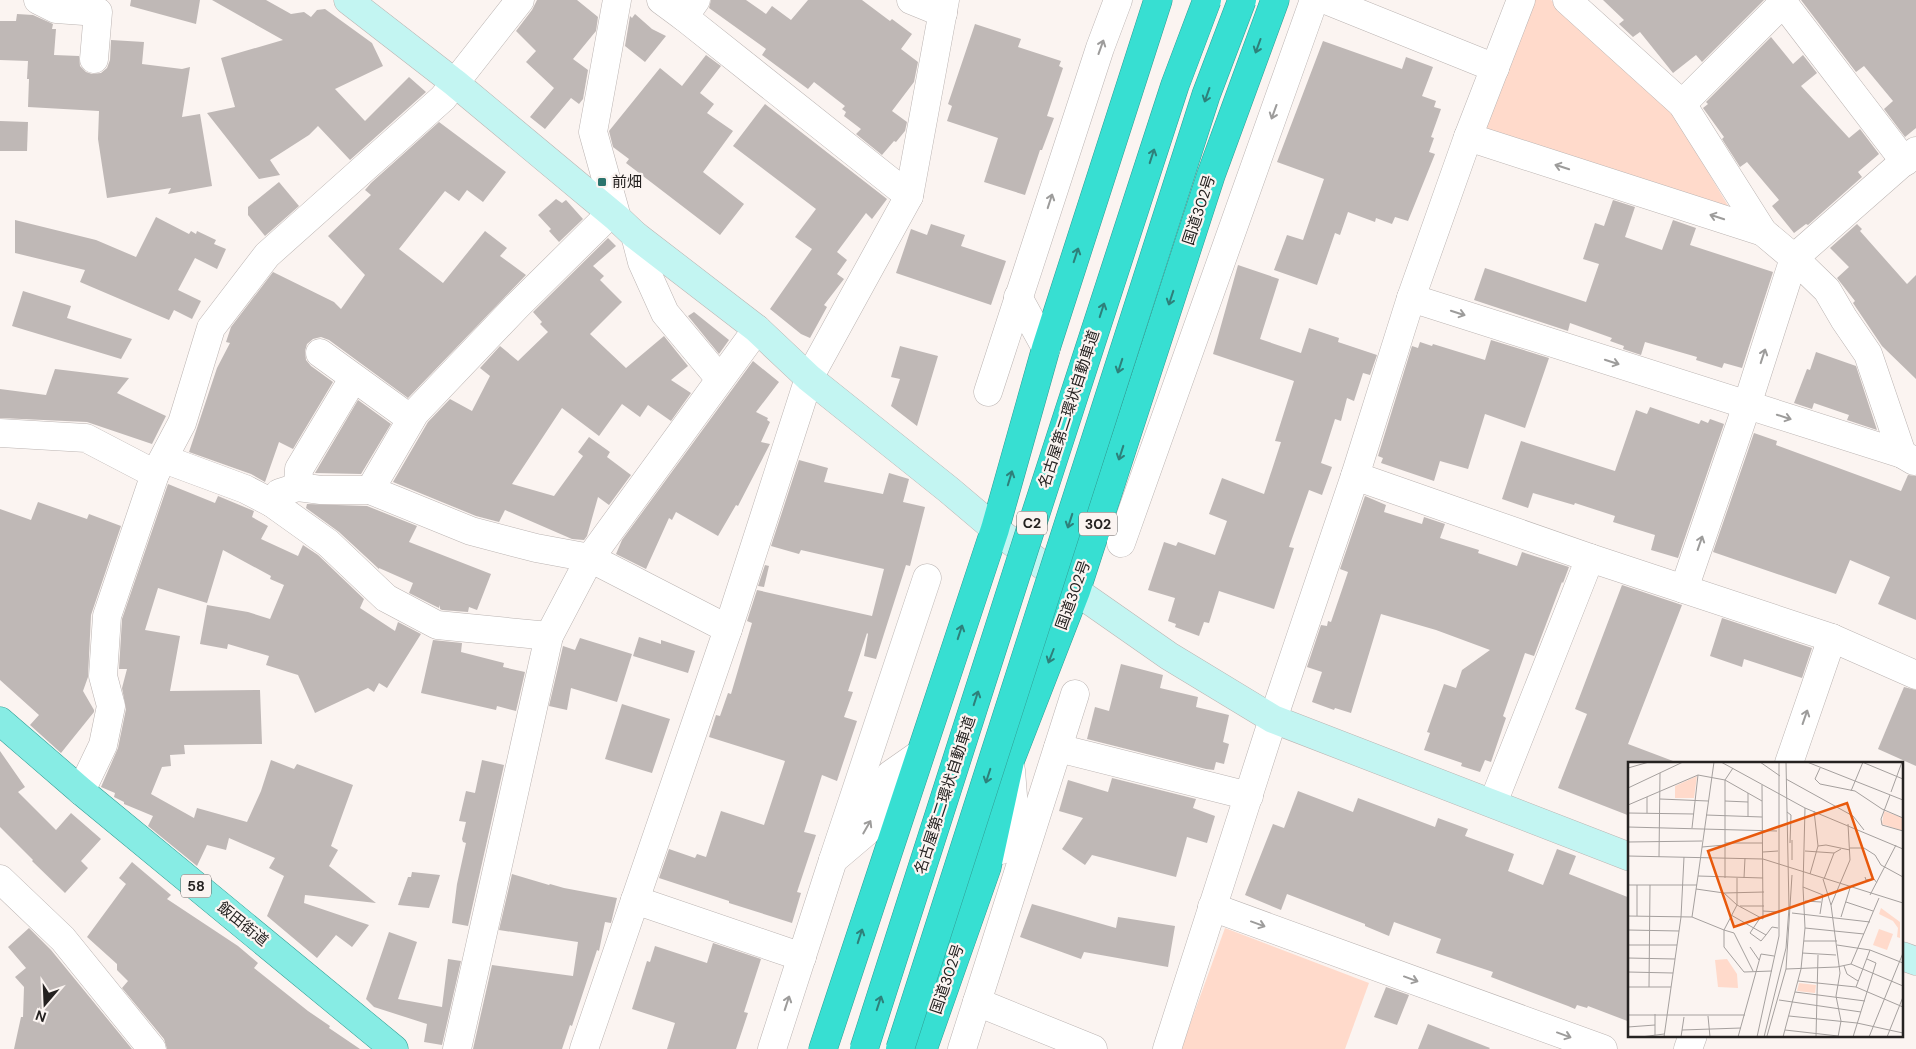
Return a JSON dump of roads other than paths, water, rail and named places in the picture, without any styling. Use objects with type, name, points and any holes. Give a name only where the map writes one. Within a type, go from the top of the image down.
[{"type":"highway","points":[[823,1049],[994,529],[1046,348],[1158,0]]},
{"type":"highway","name":"名古屋第二環状自動車道","points":[[864,1049],[1160,131],[1207,0]]},
{"type":"highway","name":"C2","points":[[900,1049],[1206,95],[1242,0]]},
{"type":"highway","name":"国道302号","points":[[923,1049],[987,867],[1010,761],[1076,591],[1211,175],[1275,0]]},
{"type":"main road","name":"飯田街道","points":[[0,721],[81,791],[394,1049]]},
{"type":"street","points":[[38,0],[56,9],[98,12],[94,59]]},
{"type":"street","points":[[348,0],[455,83],[621,222],[757,329],[809,378],[949,490],[994,529],[1076,591],[1169,656],[1273,719],[1628,856]]},
{"type":"street","points":[[81,791],[103,745],[111,706],[103,676],[107,616],[159,467],[182,422],[211,328],[267,255],[443,98],[520,0]]},
{"type":"street","points":[[618,0],[592,132],[621,222],[665,313],[720,379]]},
{"type":"street","points":[[661,0],[690,9],[909,196]]},
{"type":"street","points":[[584,1049],[728,629],[809,378],[909,196],[944,7],[911,0]]},
{"type":"street","points":[[988,392],[1100,48],[1118,0]]},
{"type":"street","points":[[1121,543],[1314,0]]},
{"type":"street","points":[[1326,0],[1494,68]]},
{"type":"street","points":[[1167,1049],[1273,719],[1355,476],[1411,298],[1468,137],[1521,0]]},
{"type":"street","points":[[1567,0],[1682,104],[1764,232],[1827,290],[1868,354],[1909,458]]},
{"type":"street","points":[[1682,104],[1782,2],[1911,156],[1794,258],[1747,405],[1684,589]]},
{"type":"street","points":[[1468,137],[1764,232]]},
{"type":"street","points":[[370,490],[415,413],[516,307],[621,222]]},
{"type":"street","points":[[1183,260],[1216,274]]},
{"type":"street","points":[[1018,297],[1046,348]]},
{"type":"street","points":[[1411,298],[1909,458]]},
{"type":"street","points":[[457,1049],[549,636],[590,558],[757,329]]},
{"type":"street","points":[[320,353],[353,379],[411,419]]},
{"type":"street","points":[[298,487],[299,469],[353,379]]},
{"type":"street","points":[[0,433],[86,438],[159,467],[244,489],[272,503],[328,543],[386,598],[437,625],[549,636]]},
{"type":"street","points":[[1355,476],[1590,558],[1832,638],[1916,674]]},
{"type":"street","points":[[272,503],[279,493],[298,487],[321,490],[370,490],[471,532],[536,548],[590,558],[728,629]]},
{"type":"street","points":[[1493,804],[1590,558]]},
{"type":"street","points":[[772,1049],[927,578]]},
{"type":"street","points":[[1789,762],[1832,638]]},
{"type":"street","points":[[962,1049],[1075,694]]},
{"type":"street","points":[[1058,748],[1248,796]]},
{"type":"street","points":[[833,860],[866,832],[890,775],[920,754]]},
{"type":"street","points":[[1005,915],[992,877],[1014,809],[1010,761]]},
{"type":"street","points":[[0,879],[63,939],[152,1049]]},
{"type":"street","points":[[635,900],[802,957]]},
{"type":"street","points":[[1212,907],[1602,1049]]},
{"type":"street","points":[[1904,957],[1916,961]]},
{"type":"street","points":[[977,1002],[1093,1049]]},
{"type":"street","points":[[1688,1049],[1693,1036]]},
{"type":"place","name":"前畑","points":[[602,182]]}]
